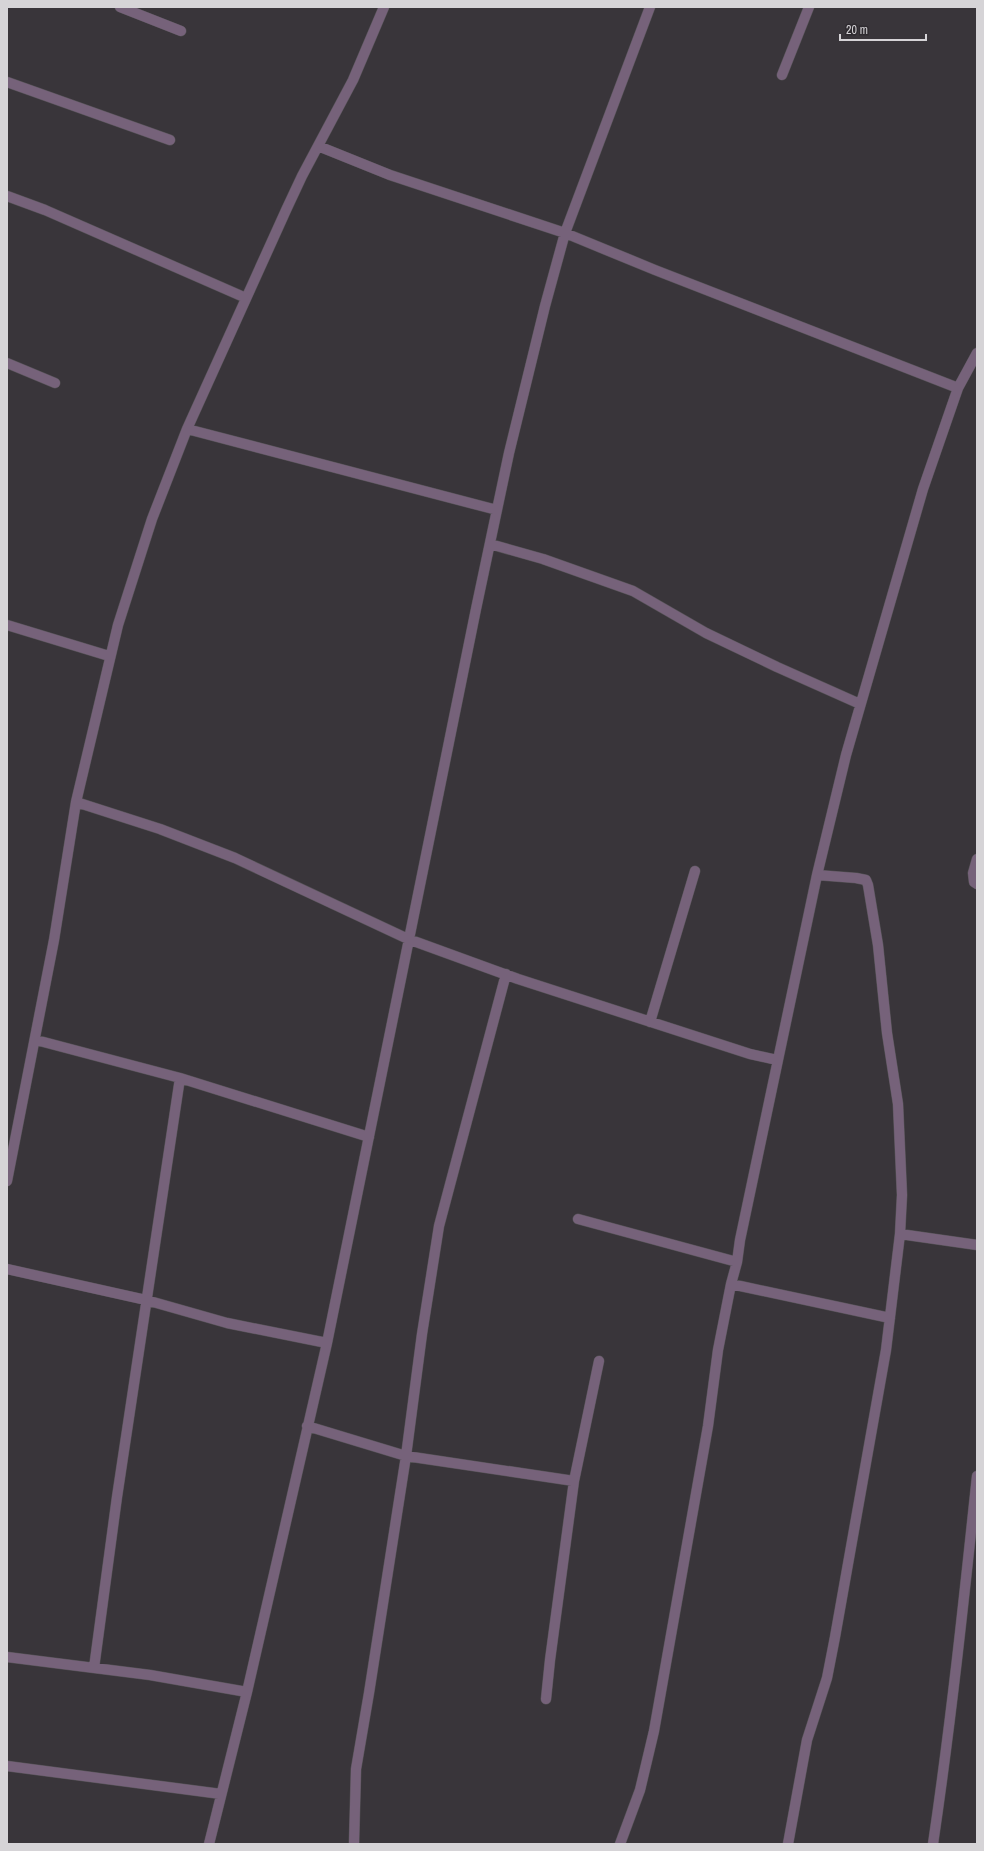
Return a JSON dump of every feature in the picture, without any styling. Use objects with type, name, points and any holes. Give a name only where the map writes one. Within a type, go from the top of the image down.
[{"type":"street","points":[[120,7],[181,31]]},
{"type":"street","points":[[7,1181],[36,1040],[76,802],[109,656],[118,624],[152,519],[186,429],[299,182],[353,80],[384,7]]},
{"type":"street","points":[[209,1844],[247,1692],[327,1343],[408,939],[497,510],[543,314],[565,233],[650,7]]},
{"type":"street","points":[[782,76],[809,7]]},
{"type":"street","points":[[7,82],[170,140]]},
{"type":"street","points":[[318,146],[390,175],[565,233],[655,270],[958,388]]},
{"type":"street","points":[[7,196],[45,210],[246,298]]},
{"type":"street","points":[[620,1844],[640,1790],[654,1731],[708,1426],[718,1350],[777,1060],[817,876],[860,704],[906,542],[958,388],[977,353]]},
{"type":"street","points":[[7,363],[55,383]]},
{"type":"street","points":[[186,429],[497,510]]},
{"type":"street","points":[[490,544],[542,559],[633,591],[706,633],[860,704]]},
{"type":"street","points":[[7,625],[109,656]]},
{"type":"street","points":[[76,802],[160,829],[235,858],[408,939],[506,974],[650,1022],[750,1054],[777,1060]]},
{"type":"street","points":[[977,860],[973,873],[974,882],[977,884]]},
{"type":"street","points":[[650,1022],[695,871]]},
{"type":"street","points":[[788,1844],[807,1740],[827,1678],[834,1644],[886,1350],[900,1234],[902,1195],[898,1104],[887,1033],[878,945],[868,885],[866,880],[856,878],[817,876]]},
{"type":"street","points":[[354,1844],[356,1769],[406,1456],[422,1334],[439,1226],[506,974]]},
{"type":"street","points":[[36,1040],[180,1078],[369,1137]]},
{"type":"street","points":[[94,1668],[146,1300],[180,1078]]},
{"type":"street","points":[[578,1219],[737,1262]]},
{"type":"street","points":[[900,1234],[977,1245]]},
{"type":"street","points":[[7,1269],[146,1300],[227,1323],[327,1343]]},
{"type":"street","points":[[731,1284],[890,1318]]},
{"type":"street","points":[[546,1699],[574,1481],[599,1361]]},
{"type":"street","points":[[307,1426],[406,1456],[574,1481]]},
{"type":"street","points":[[933,1844],[960,1646],[977,1476]]},
{"type":"street","points":[[7,1657],[150,1674],[247,1692]]},
{"type":"street","points":[[7,1766],[221,1794]]}]
